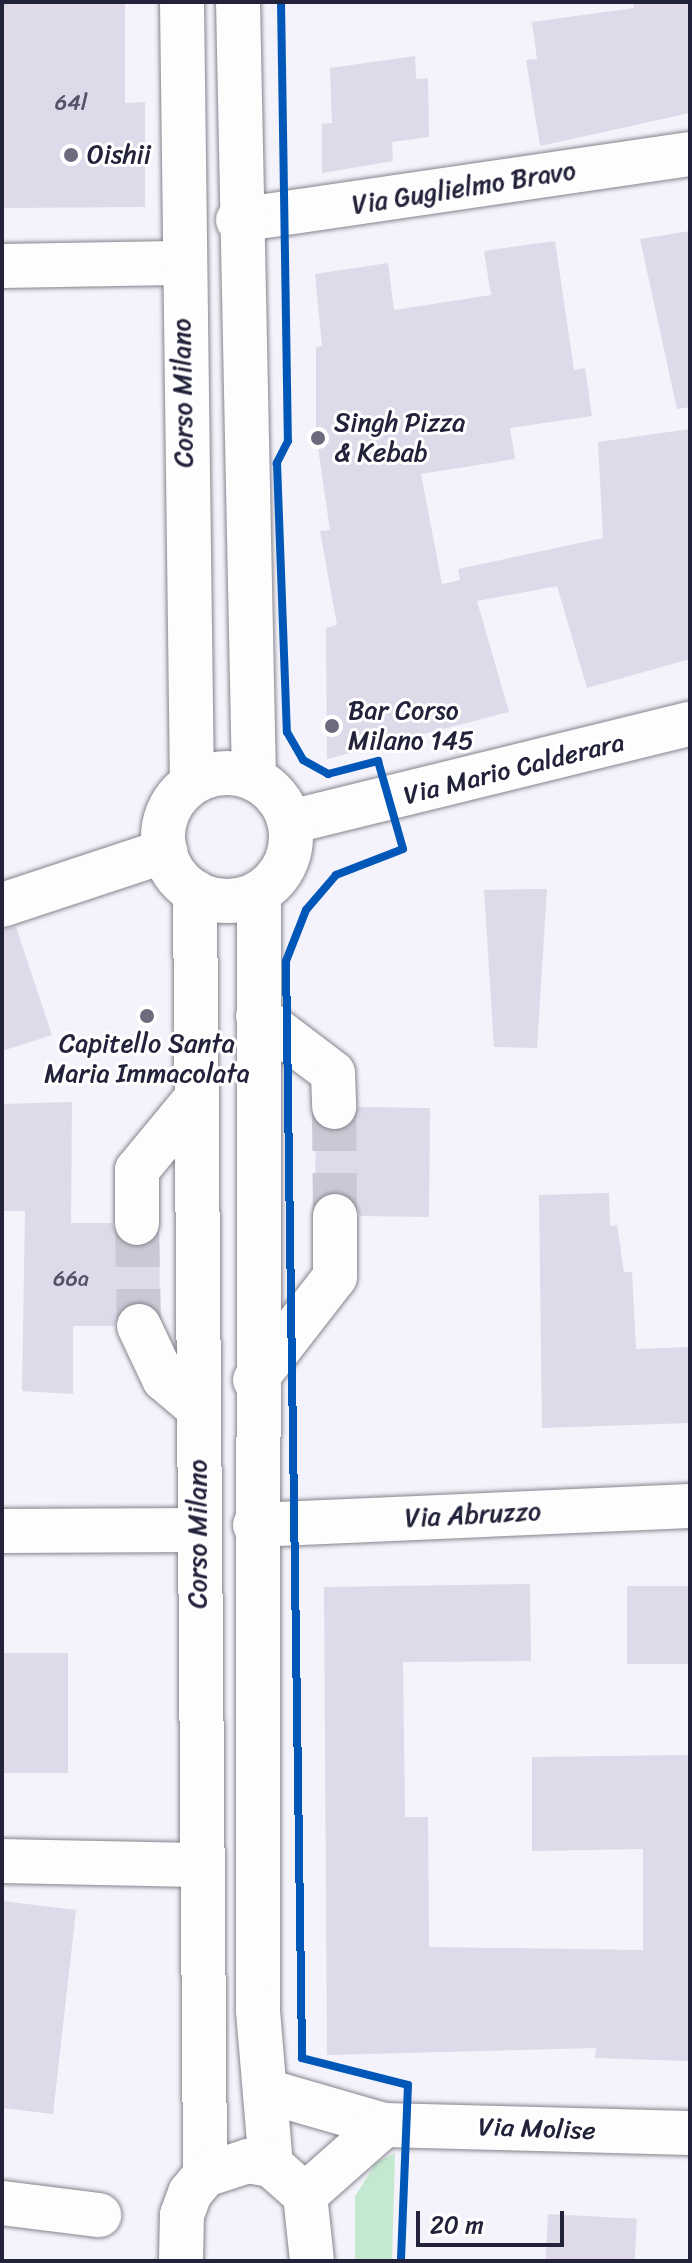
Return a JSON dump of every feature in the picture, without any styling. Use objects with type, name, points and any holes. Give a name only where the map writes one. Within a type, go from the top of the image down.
[{"type":"main road","name":"Corso Milano","points":[[182,2],[182,263],[192,783]]},
{"type":"main road","points":[[238,2],[238,220],[254,779]]},
{"type":"main road","name":"Via Guglielmo Bravo","points":[[238,220],[690,154]]},
{"type":"main road","points":[[2,266],[182,263]]},
{"type":"main road","name":"Via Mario Calderara","points":[[290,822],[690,724]]},
{"type":"main road","points":[[223,774],[254,779],[276,797],[290,822],[286,863],[259,893],[226,901],[195,892],[165,851],[171,806],[192,783],[223,774]]},
{"type":"main road","points":[[2,905],[165,851]]},
{"type":"main road","name":"Corso Milano","points":[[195,892],[197,1530],[205,2175]]},
{"type":"main road","points":[[259,893],[255,1380],[258,2011],[271,2165]]},
{"type":"main road","points":[[258,1016],[333,1073],[334,1107]]},
{"type":"main road","points":[[137,1223],[137,1170],[195,1100]]},
{"type":"main road","points":[[255,1380],[335,1277],[335,1216]]},
{"type":"main road","points":[[139,1326],[164,1379],[197,1407]]},
{"type":"main road","name":"Via Abruzzo","points":[[255,1525],[690,1506]]},
{"type":"main road","points":[[2,1531],[197,1530]]},
{"type":"main road","points":[[2,1861],[200,1865]]},
{"type":"main road","name":"Via Molise","points":[[266,2091],[384,2125],[690,2133]]},
{"type":"main road","points":[[305,2195],[384,2125]]},
{"type":"main road","points":[[181,2261],[182,2215],[205,2175],[226,2164],[271,2165],[305,2195],[313,2217],[312,2261]]},
{"type":"main road","points":[[2,2203],[99,2215]]},
{"type":"green space","points":[[395,2153],[392,2261],[355,2261],[355,2196],[376,2163]]},
{"type":"building","points":[[2,2],[125,2],[125,103],[145,102],[145,207],[2,208]]},
{"type":"building","points":[[633,2],[690,2],[690,113],[540,146],[526,60],[537,59],[532,22],[634,8]]},
{"type":"building","points":[[415,56],[416,79],[428,78],[429,137],[392,142],[393,161],[322,173],[322,124],[332,123],[330,68]]},
{"type":"building","points":[[690,231],[690,407],[677,409],[640,239]]},
{"type":"building","points":[[555,241],[574,370],[585,368],[592,416],[510,428],[515,459],[421,474],[442,584],[460,580],[458,569],[603,538],[598,442],[690,429],[690,659],[587,688],[557,586],[477,601],[509,712],[327,759],[326,628],[337,625],[320,531],[330,530],[316,434],[316,347],[322,346],[315,274],[388,263],[394,310],[491,295],[484,251]]},
{"type":"building","points":[[547,889],[537,1048],[494,1047],[484,890]]},
{"type":"building","points":[[16,927],[52,1035],[2,1051],[2,929]]},
{"type":"building","points":[[72,1102],[71,1223],[112,1223],[116,1236],[136,1248],[159,1234],[160,1313],[140,1301],[119,1311],[114,1326],[73,1326],[73,1394],[22,1391],[25,1211],[2,1211],[2,1104]]},
{"type":"building","points":[[359,1107],[430,1108],[429,1217],[360,1216],[356,1203],[336,1191],[315,1202],[316,1123],[346,1129]]},
{"type":"building","points":[[609,1193],[610,1226],[617,1225],[624,1272],[632,1272],[636,1349],[690,1347],[690,1423],[542,1428],[539,1195]]},
{"type":"building","points":[[530,1584],[531,1661],[403,1662],[405,1817],[428,1817],[429,1947],[643,1950],[643,1849],[532,1851],[532,1757],[690,1755],[690,2061],[595,2058],[596,2048],[327,2055],[324,1587]]},
{"type":"building","points":[[627,1586],[690,1586],[690,1664],[627,1664]]},
{"type":"building","points":[[2,1653],[68,1653],[68,1773],[2,1773]]},
{"type":"building","points":[[2,1901],[76,1910],[53,2114],[2,2108]]},
{"type":"building","points":[[548,2214],[637,2219],[635,2261],[546,2261]]},
{"type":"tunnel","points":[[334,1107],[335,1216]]},
{"type":"tunnel","points":[[137,1223],[139,1326]]},
{"type":"cycle path","points":[[281,2],[288,441],[277,463],[287,732],[303,760],[328,774],[378,761],[403,849],[336,875],[306,910],[286,961],[302,2058],[408,2085],[401,2261]]},
{"type":"place","name":"Oishii","points":[[71,155]]},
{"type":"place","name":"Singh Pizza & Kebab","points":[[318,438]]},
{"type":"place","name":"Bar Corso Milano 145","points":[[332,726]]},
{"type":"place","name":"Capitello Santa Maria Immacolata","points":[[147,1016]]}]
